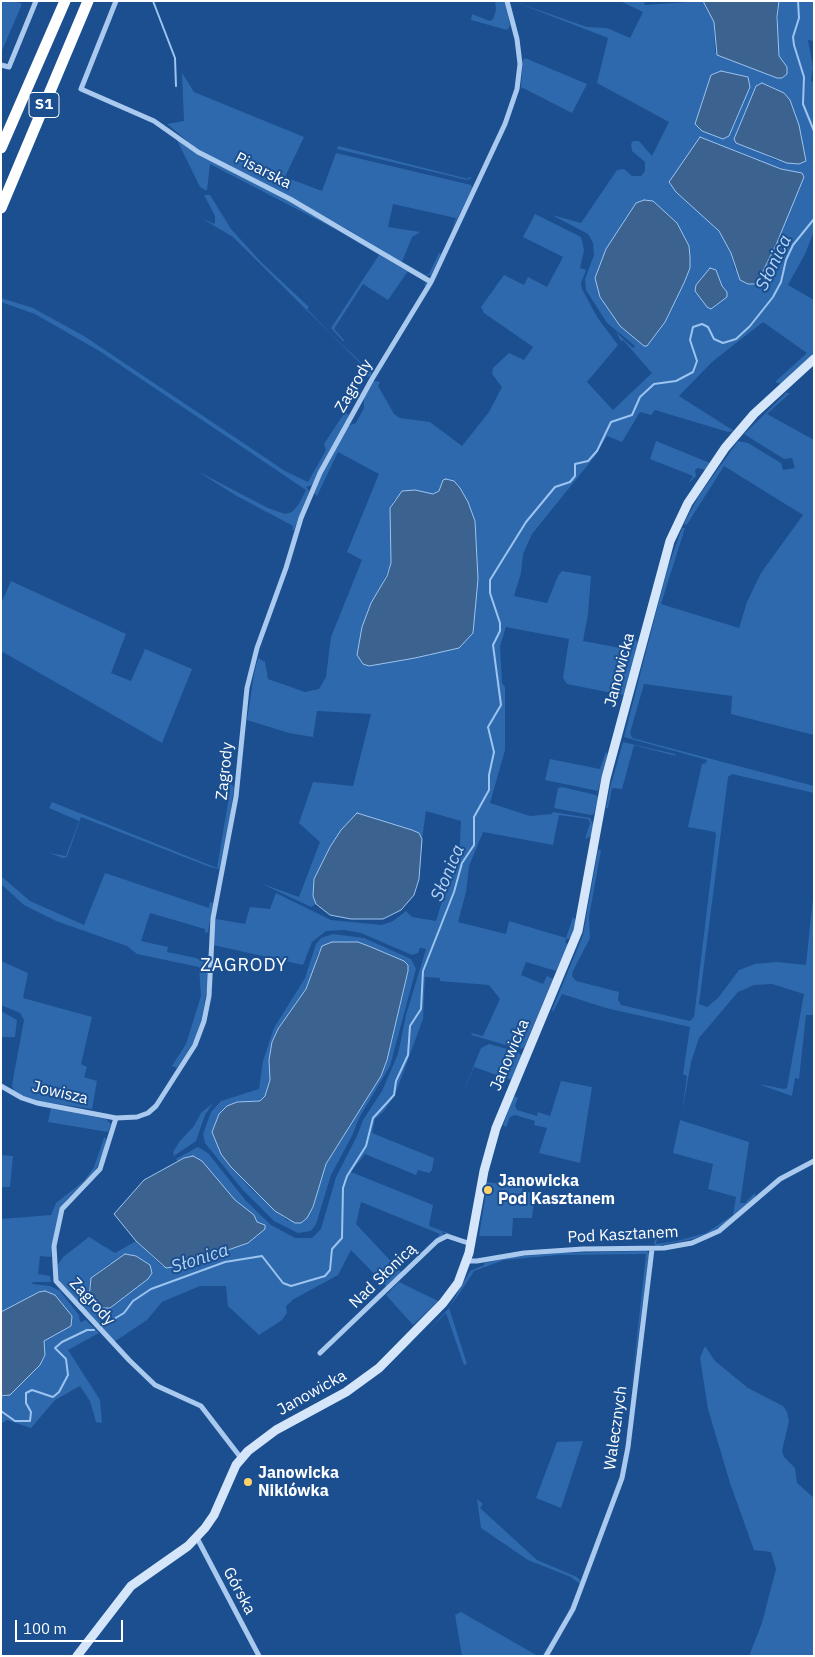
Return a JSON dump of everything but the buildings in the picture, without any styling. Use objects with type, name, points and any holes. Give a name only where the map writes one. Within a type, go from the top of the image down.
[{"type":"highway","name":"S1","points":[[1,148],[66,1]]},
{"type":"highway","name":"S1","points":[[1,208],[88,1]]},
{"type":"street","points":[[1,65],[9,67],[36,1]]},
{"type":"street","name":"Pisarska","points":[[116,1],[81,89],[154,120],[198,152],[306,208],[431,282]]},
{"type":"street","name":"Zagrody","points":[[241,1458],[201,1406],[155,1385],[129,1360],[56,1281],[54,1246],[62,1209],[100,1169],[116,1118],[143,1115],[156,1106],[192,1050],[200,1032],[209,996],[213,918],[236,796],[247,688],[257,648],[286,568],[301,518],[320,473],[372,379],[431,282],[505,124],[515,96],[519,73],[519,54],[507,1]]},
{"type":"street","name":"Janowicka","points":[[77,1656],[131,1586],[197,1538],[214,1515],[241,1458],[276,1430],[352,1388],[379,1368],[450,1296],[467,1261],[484,1171],[496,1128],[578,931],[605,786],[670,541],[688,503],[725,448],[754,414],[814,359]]},
{"type":"street","name":"Jowisza","points":[[1,1086],[32,1102],[116,1118]]},
{"type":"street","name":"Pod Kasztanem","points":[[467,1261],[507,1255],[582,1249],[652,1249],[681,1246],[711,1236],[787,1174],[814,1161]]},
{"type":"street","name":"Nad Słonicą","points":[[320,1353],[437,1241],[447,1236],[471,1244]]},
{"type":"street","name":"Walecznych","points":[[546,1656],[573,1609],[622,1478],[628,1447],[652,1249]]},
{"type":"street","name":"Górska","points":[[197,1538],[259,1656]]},
{"type":"shaded area","points":[[1,1],[15,1],[22,4],[1,53]]},
{"type":"shaded area","points":[[495,1],[505,1],[510,26],[507,30],[471,20],[472,14],[490,21],[493,19],[496,10]]},
{"type":"shaded area","points":[[620,1],[644,1],[645,5],[703,1],[714,22],[715,52],[782,78],[784,63],[779,56],[777,34],[779,1],[814,1],[814,41],[808,40],[813,67],[811,81],[814,82],[814,231],[805,254],[788,285],[814,300],[814,355],[781,384],[775,382],[807,353],[763,322],[712,362],[679,396],[734,431],[728,432],[655,410],[651,415],[640,412],[622,442],[607,436],[595,456],[532,534],[523,554],[521,573],[514,596],[547,603],[562,571],[591,576],[588,614],[583,641],[632,650],[635,639],[638,643],[626,694],[622,695],[567,684],[563,678],[569,639],[506,627],[500,646],[502,683],[505,687],[505,750],[490,803],[530,816],[552,814],[553,812],[590,818],[593,824],[591,836],[585,839],[590,823],[588,819],[559,815],[553,845],[483,832],[469,866],[466,892],[458,922],[506,934],[509,921],[566,938],[573,917],[577,921],[571,938],[566,939],[565,942],[569,945],[556,971],[526,962],[521,975],[543,984],[547,976],[553,979],[524,1048],[519,1049],[472,1035],[471,1033],[483,1036],[500,999],[489,985],[440,981],[440,978],[425,977],[423,1019],[395,1095],[384,1111],[375,1119],[372,1133],[434,1158],[432,1170],[429,1173],[418,1170],[416,1175],[365,1154],[351,1172],[433,1205],[429,1226],[464,1239],[442,1232],[445,1236],[431,1245],[440,1234],[361,1202],[356,1224],[402,1273],[339,1333],[386,1286],[351,1250],[338,1275],[294,1299],[286,1306],[287,1313],[282,1320],[259,1335],[228,1306],[226,1286],[200,1286],[162,1302],[147,1320],[114,1342],[58,1280],[57,1266],[63,1257],[89,1237],[115,1253],[136,1241],[162,1266],[257,1222],[254,1215],[235,1200],[202,1161],[184,1158],[178,1162],[176,1159],[198,1147],[208,1153],[246,1201],[271,1225],[295,1238],[312,1238],[321,1229],[336,1177],[363,1120],[382,1091],[398,1054],[406,1015],[426,949],[420,948],[418,953],[412,955],[361,933],[344,930],[326,931],[312,942],[303,965],[213,945],[216,919],[245,924],[250,907],[270,909],[276,893],[331,920],[382,925],[393,921],[406,911],[412,917],[436,921],[460,843],[461,821],[426,811],[422,839],[419,833],[412,830],[357,813],[341,830],[317,873],[313,886],[316,904],[311,907],[260,883],[299,897],[320,842],[299,823],[313,782],[353,786],[371,714],[317,711],[313,737],[289,733],[247,720],[254,674],[258,658],[265,662],[268,679],[305,692],[319,689],[326,677],[331,637],[362,560],[347,552],[379,474],[338,452],[317,496],[314,493],[326,465],[348,426],[356,423],[364,408],[364,398],[374,381],[380,382],[378,386],[394,414],[400,418],[430,422],[462,446],[489,412],[502,387],[492,374],[493,368],[509,353],[524,360],[533,347],[484,313],[481,307],[504,275],[524,285],[528,277],[547,287],[563,257],[523,237],[535,214],[581,237],[584,250],[580,268],[586,270],[581,283],[582,289],[597,317],[618,345],[587,382],[613,410],[652,373],[623,340],[621,341],[616,332],[633,348],[635,346],[607,323],[586,290],[585,279],[594,255],[593,243],[588,234],[552,215],[581,223],[617,170],[624,169],[632,176],[641,176],[645,171],[645,162],[632,151],[631,144],[633,141],[639,141],[652,156],[669,122],[597,83],[608,38],[515,2],[587,27],[607,28],[630,38],[643,12]],"holes":[[[721,71],[748,77],[750,87],[734,126],[723,139],[702,131],[695,124],[711,75]],[[762,83],[784,93],[799,164],[775,160],[734,139],[756,86]],[[698,139],[739,152],[781,169],[802,173],[735,270],[731,253],[719,231],[696,210],[690,154]],[[636,203],[677,223],[689,246],[690,268],[665,322],[623,224]],[[710,268],[716,270],[722,287],[695,291],[696,285]],[[442,486],[460,488],[468,502],[475,521],[478,579],[371,603],[380,589],[391,563],[390,508],[394,500],[426,493],[433,494],[439,491]],[[110,1263],[148,1279],[110,1308],[88,1294],[91,1278]]]},
{"type":"shaded area","points":[[525,58],[587,84],[572,113],[521,87],[523,60]]},
{"type":"shaded area","points":[[182,73],[194,92],[304,137],[285,177],[322,191],[336,153],[471,185],[472,188],[451,232],[456,218],[393,204],[388,227],[420,232],[412,237],[402,262],[426,275],[429,274],[439,253],[441,254],[431,275],[425,276],[347,229],[197,149],[167,124],[184,121]]},
{"type":"shaded area","points":[[175,136],[282,197],[408,272],[388,300],[363,284],[334,329],[345,341],[343,341],[331,328],[379,255],[337,230],[210,164],[207,190],[205,190],[200,187]]},
{"type":"shaded area","points":[[338,146],[468,179],[469,177],[472,178],[467,180],[337,149]]},
{"type":"shaded area","points":[[204,195],[210,195],[231,229],[261,262],[309,307],[307,309],[332,335],[371,372],[371,376],[367,377],[369,372],[233,237],[201,218],[214,224],[215,222],[215,216]]},
{"type":"shaded area","points":[[1,298],[33,308],[84,336],[285,471],[308,482],[326,450],[324,444],[345,412],[349,415],[312,485],[306,487],[309,491],[294,530],[292,530],[293,526],[235,495],[197,471],[268,508],[285,514],[292,512],[299,504],[306,490],[101,352],[35,314],[1,302]]},
{"type":"shaded area","points":[[786,393],[790,393],[767,414],[814,440],[814,735],[731,714],[732,696],[644,684],[630,733],[632,738],[814,786],[814,793],[732,774],[728,777],[699,1004],[707,1007],[718,998],[739,970],[755,964],[777,962],[806,965],[814,888],[814,1015],[806,1015],[799,1079],[795,1078],[792,1096],[758,1084],[787,1088],[804,994],[772,984],[754,985],[738,992],[699,1038],[691,1062],[682,1112],[687,1076],[683,1074],[690,1027],[606,1008],[562,994],[553,1012],[552,1010],[583,935],[598,850],[601,850],[589,917],[590,938],[572,976],[576,981],[619,992],[618,1000],[621,1005],[690,1021],[694,1017],[716,835],[715,832],[688,827],[702,764],[706,763],[707,760],[624,737],[667,570],[682,528],[685,528],[661,604],[739,628],[747,602],[761,573],[803,515],[724,466],[686,526],[684,523],[700,494],[738,441],[748,443],[781,463],[783,470],[795,468],[792,458],[784,459],[744,434]]},
{"type":"shaded area","points":[[656,441],[710,463],[705,470],[698,468],[695,470],[696,476],[689,483],[693,476],[650,459]]},
{"type":"shaded area","points":[[11,581],[126,634],[111,673],[131,681],[145,649],[192,669],[162,743],[1,651],[1,604]]},
{"type":"shaded area","points":[[623,742],[675,754],[676,756],[634,745],[622,789],[612,788],[608,808],[606,808],[610,788]]},
{"type":"shaded area","points":[[606,751],[608,756],[598,791],[545,780],[550,759],[600,769]]},
{"type":"shaded area","points":[[227,781],[234,787],[229,825],[219,869],[81,817],[67,857],[63,858],[50,853],[66,856],[79,821],[49,808],[52,802],[217,868],[230,791]]},
{"type":"shaded area","points":[[562,787],[596,795],[598,798],[594,814],[554,808],[558,788]]},
{"type":"shaded area","points":[[105,873],[209,908],[210,902],[213,903],[208,932],[205,933],[205,929],[150,913],[141,941],[168,947],[167,952],[196,958],[207,963],[208,982],[202,1018],[194,1041],[177,1068],[172,1066],[186,1044],[201,996],[199,967],[137,954],[127,946],[56,921],[24,905],[1,884],[2,877],[30,901],[84,925]]},
{"type":"shaded area","points":[[333,934],[364,938],[411,959],[416,969],[390,1066],[359,1118],[352,1136],[331,1175],[316,1224],[311,1231],[298,1233],[274,1221],[242,1189],[205,1143],[203,1134],[211,1112],[221,1101],[259,1089],[263,1061],[274,1028],[305,978],[316,944],[321,938]],"holes":[[[332,942],[358,942],[404,961],[408,971],[387,1060],[381,1076],[326,1164],[313,1207],[288,1221],[252,1190],[231,1167],[237,1102],[260,1101],[265,1096],[270,1080],[269,1060],[272,1042],[278,1029],[306,989],[312,977],[318,953]]]},
{"type":"shaded area","points":[[1,961],[28,973],[23,998],[92,1017],[81,1064],[87,1067],[84,1077],[97,1081],[92,1109],[31,1100],[14,1092],[12,1085],[24,1020],[20,1013],[1,1005]]},
{"type":"shaded area","points":[[1,1011],[17,1020],[15,1037],[1,1037]]},
{"type":"shaded area","points":[[489,1044],[518,1052],[522,1056],[511,1080],[474,1067],[460,1100],[481,1048]]},
{"type":"shaded area","points":[[561,1081],[592,1087],[580,1163],[539,1153],[547,1128],[534,1125],[535,1121],[515,1115],[510,1117],[506,1127],[503,1125],[514,1096],[518,1098],[515,1106],[517,1110],[537,1116],[538,1112],[550,1116]]},
{"type":"shaded area","points":[[213,1103],[205,1115],[196,1141],[174,1156],[173,1152],[180,1141],[194,1126],[201,1113]]},
{"type":"shaded area","points":[[51,1108],[106,1119],[111,1124],[108,1132],[48,1122]]},
{"type":"shaded area","points":[[680,1120],[749,1142],[740,1203],[745,1203],[755,1193],[755,1197],[728,1221],[711,1232],[693,1239],[656,1246],[654,1243],[658,1233],[656,1244],[677,1241],[706,1233],[733,1215],[736,1197],[708,1189],[713,1164],[673,1153]]},
{"type":"shaded area","points":[[104,1138],[106,1138],[105,1150],[95,1171],[67,1199],[59,1212],[51,1257],[40,1256],[38,1274],[50,1276],[51,1282],[33,1282],[32,1284],[50,1286],[60,1291],[79,1315],[80,1322],[86,1320],[99,1333],[68,1350],[100,1400],[102,1423],[96,1422],[90,1401],[80,1386],[55,1400],[31,1428],[7,1420],[1,1424],[1,1396],[6,1397],[44,1359],[44,1341],[71,1326],[19,1304],[1,1312],[1,1219],[51,1215],[56,1203],[84,1181],[94,1167]]},
{"type":"shaded area","points":[[1,1155],[13,1156],[10,1187],[1,1187]]},
{"type":"shaded area","points":[[487,1182],[523,1187],[522,1191],[535,1193],[532,1218],[513,1218],[512,1236],[479,1236],[488,1188],[486,1187]]},
{"type":"shaded area","points":[[647,1251],[649,1254],[631,1392],[646,1254],[558,1255],[504,1260],[474,1271],[449,1308],[470,1271],[484,1265],[484,1263],[512,1257],[559,1253]]},
{"type":"shaded area","points":[[399,1282],[438,1301],[413,1325],[386,1295]]},
{"type":"shaded area","points":[[449,1308],[467,1364],[464,1365],[446,1313],[428,1331]]},
{"type":"shaded area","points":[[705,1346],[715,1361],[748,1388],[783,1406],[787,1412],[789,1421],[782,1451],[784,1457],[795,1468],[797,1483],[814,1498],[814,1656],[749,1656],[762,1623],[776,1569],[771,1552],[754,1550],[730,1483],[708,1409],[700,1358]]},
{"type":"shaded area","points":[[583,1441],[561,1508],[536,1498],[557,1442]]},
{"type":"shaded area","points":[[477,1499],[483,1504],[480,1508],[537,1560],[577,1577],[581,1581],[580,1584],[571,1577],[528,1560],[481,1528]]},
{"type":"shaded area","points":[[579,1586],[568,1616],[544,1656],[542,1656],[567,1615]]},
{"type":"shaded area","points":[[461,1612],[538,1656],[462,1656],[455,1615]]},
{"type":"water","points":[[703,1],[779,1],[777,17],[779,56],[787,67],[787,74],[782,78],[777,78],[717,55],[714,22]]},
{"type":"water","points":[[721,71],[748,77],[750,87],[729,136],[723,139],[702,131],[695,124],[711,75]]},
{"type":"water","points":[[762,83],[784,93],[790,100],[799,125],[806,161],[799,164],[787,163],[736,143],[734,139],[756,86]]},
{"type":"water","points":[[700,137],[781,169],[802,173],[804,177],[776,245],[759,279],[754,284],[748,284],[740,280],[731,253],[719,231],[676,192],[669,182]]},
{"type":"water","points":[[644,200],[653,201],[677,223],[689,246],[690,257],[690,268],[684,283],[665,322],[647,346],[644,346],[620,326],[600,297],[595,278],[606,249],[636,203]]},
{"type":"water","points":[[710,268],[716,270],[722,286],[727,292],[727,297],[711,309],[707,307],[695,291],[696,285]]},
{"type":"water","points":[[443,480],[454,481],[460,488],[475,521],[478,579],[473,633],[459,648],[369,666],[363,664],[357,655],[362,627],[371,603],[387,576],[391,563],[390,508],[402,491],[415,490],[433,494],[439,491]]},
{"type":"water","points":[[357,813],[412,830],[419,833],[422,839],[419,879],[414,895],[401,910],[383,919],[351,919],[330,915],[316,904],[313,896],[314,879],[330,847],[341,830]]},
{"type":"water","points":[[332,942],[358,942],[404,961],[408,965],[408,971],[387,1060],[381,1076],[326,1164],[313,1207],[307,1218],[301,1223],[295,1223],[275,1211],[231,1167],[221,1154],[212,1132],[219,1114],[227,1106],[237,1102],[260,1101],[265,1096],[270,1080],[269,1060],[272,1042],[278,1029],[306,989],[322,946]]},
{"type":"water","points":[[193,1156],[202,1161],[235,1200],[254,1215],[257,1222],[265,1225],[265,1229],[248,1243],[185,1265],[166,1268],[136,1241],[114,1214],[144,1180],[184,1158]]},
{"type":"water","points":[[125,1254],[136,1256],[150,1265],[152,1273],[148,1279],[110,1308],[98,1308],[89,1298],[91,1278]]},
{"type":"water","points":[[45,1291],[55,1295],[72,1316],[71,1326],[44,1341],[45,1355],[40,1365],[10,1395],[1,1396],[1,1312],[39,1292]]},
{"type":"waterway","points":[[153,1],[175,58],[176,86]]},
{"type":"waterway","name":"Słonica","points":[[798,1],[799,18],[793,37],[804,77],[803,104],[814,131]]},
{"type":"waterway","name":"Słonica","points":[[102,1326],[124,1313],[133,1301],[151,1289],[225,1262],[262,1256],[283,1283],[291,1286],[325,1276],[330,1270],[332,1249],[342,1238],[343,1188],[347,1176],[366,1146],[373,1118],[394,1095],[396,1081],[408,1055],[410,1026],[421,1009],[423,971],[454,892],[462,863],[474,845],[474,817],[489,790],[489,775],[494,752],[488,727],[501,705],[493,645],[500,631],[500,623],[490,593],[490,580],[526,522],[555,487],[570,482],[575,476],[575,464],[588,461],[597,451],[611,422],[632,415],[640,397],[654,384],[676,381],[693,372],[697,361],[690,340],[693,327],[702,324],[708,327],[714,339],[723,343],[736,339],[750,326],[773,297],[781,282],[786,260],[793,245],[814,219]]},
{"type":"waterway","name":"Słonica","points":[[1,1411],[15,1421],[30,1421],[31,1412],[26,1403],[26,1393],[32,1390],[53,1397],[59,1392],[68,1375],[66,1359],[55,1348],[62,1342],[87,1330],[94,1330]]},
{"type":"place","name":"Janowicka Pod Kasztanem","points":[[488,1190]]},
{"type":"place","name":"Janowicka Niklówka","points":[[248,1482]]},
{"type":"district","name":"ZAGRODY","points":[[244,966]]}]
